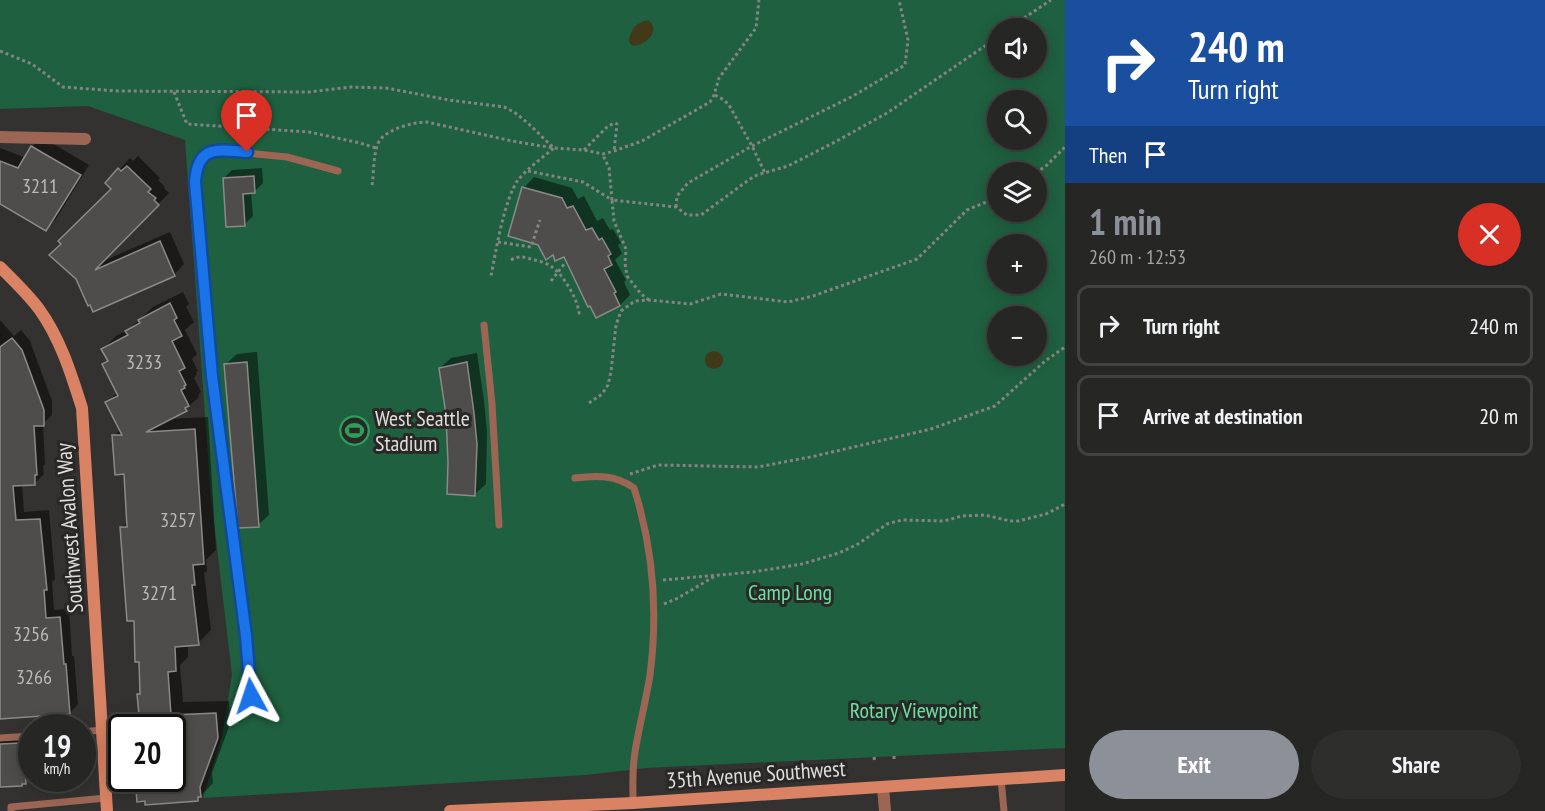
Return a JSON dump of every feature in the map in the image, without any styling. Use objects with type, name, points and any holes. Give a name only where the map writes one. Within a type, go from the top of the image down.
[{"type":"main road","name":"Southwest Avalon Way","points":[[0,267],[39,309],[56,336],[82,408],[107,805]]},
{"type":"main road","name":"35th Avenue Southwest","points":[[450,811],[633,807],[1065,775]]},
{"type":"street","points":[[0,137],[85,139]]},
{"type":"street","points":[[883,787],[885,811]]},
{"type":"lane","points":[[251,710],[246,636],[212,376],[195,174],[197,166],[205,155],[218,150],[287,157],[338,171]]},
{"type":"lane","points":[[484,325],[492,404],[499,525]]},
{"type":"lane","points":[[575,478],[607,476],[625,482],[634,488],[646,536],[653,580],[652,653],[650,676],[634,755],[633,807]]},
{"type":"lane","points":[[96,731],[102,730]]},
{"type":"lane","points":[[0,738],[18,737]]},
{"type":"lane","points":[[1001,779],[1004,811]]},
{"type":"lane","points":[[62,802],[63,811]]},
{"type":"lane","points":[[11,811],[11,807],[62,802],[107,805]]},
{"type":"path","points":[[372,185],[378,142],[403,126],[428,122],[512,141],[603,154],[654,134],[710,102],[719,78],[756,28],[759,0]]},
{"type":"path","points":[[676,207],[677,196],[688,183],[752,146],[853,96],[905,65],[908,40],[899,0]]},
{"type":"path","points":[[1024,18],[1051,0]]},
{"type":"path","points":[[528,171],[583,182],[612,200],[676,207],[687,215],[701,215],[750,179],[788,166],[887,113],[987,45]]},
{"type":"path","points":[[0,51],[32,64],[63,87],[118,91],[309,92],[351,87],[386,88],[449,100],[504,106],[525,121],[554,148]]},
{"type":"path","points":[[174,91],[187,124],[309,132],[360,142],[376,148]]},
{"type":"path","points":[[714,95],[729,105],[765,173]]},
{"type":"path","points":[[584,150],[608,126],[615,123],[618,129],[614,151]]},
{"type":"path","points":[[1047,165],[1065,147]]},
{"type":"path","points":[[491,276],[508,202],[519,180],[554,148]]},
{"type":"path","points":[[603,154],[609,168],[614,221],[626,249],[625,270],[641,294],[649,300]]},
{"type":"path","points":[[589,403],[602,394],[608,385],[616,325],[621,311],[636,301],[690,304],[721,294],[788,302],[813,296],[917,259],[967,210],[987,202]]},
{"type":"path","points":[[498,242],[531,247],[540,220]]},
{"type":"path","points":[[511,260],[518,256],[526,257],[551,266],[558,272],[577,304],[579,313],[576,316]]},
{"type":"path","points":[[551,281],[565,263]]},
{"type":"path","points":[[628,475],[658,465],[758,467],[932,429],[995,406],[1065,346]]},
{"type":"path","points":[[666,579],[784,568],[819,559],[858,544],[887,524],[902,520],[944,520],[985,515],[1018,521],[1046,514],[1065,504]]},
{"type":"path","points":[[664,604],[716,575]]},
{"type":"path","points":[[894,756],[894,762]]},
{"type":"path","points":[[874,757],[875,763]]},
{"type":"green space","points":[[0,0],[1065,0],[1065,748],[646,768],[586,775],[203,798],[222,737],[232,675],[211,497],[185,140],[88,106],[0,109]]},
{"type":"sand","points":[[648,20],[652,25],[652,34],[645,42],[636,46],[631,45],[629,41],[633,29]]},
{"type":"sand","points":[[714,351],[720,354],[723,360],[720,366],[714,369],[708,366],[705,360],[708,354]]},
{"type":"building","points":[[31,146],[81,175],[46,231],[0,204],[0,161],[18,168]]},
{"type":"building","points":[[127,166],[151,189],[148,192],[156,198],[154,200],[159,205],[95,270],[160,241],[175,276],[93,312],[76,279],[49,255],[61,244],[58,241],[111,189],[105,183],[118,168],[121,171]]},
{"type":"building","points":[[254,176],[255,193],[243,194],[245,226],[226,227],[223,178]]},
{"type":"building","points":[[522,187],[562,198],[567,208],[573,206],[586,230],[592,228],[599,240],[602,238],[611,254],[608,256],[612,265],[604,269],[616,292],[614,293],[620,306],[596,318],[590,306],[588,307],[564,257],[555,261],[553,255],[546,260],[538,245],[508,236]]},
{"type":"building","points":[[170,303],[177,318],[174,320],[182,336],[172,341],[185,368],[179,371],[186,385],[181,390],[189,406],[185,408],[187,411],[146,432],[195,429],[204,564],[193,565],[195,585],[192,585],[199,645],[175,647],[176,671],[168,672],[171,714],[139,714],[137,694],[140,694],[139,662],[135,662],[134,621],[127,621],[120,527],[127,527],[124,474],[115,475],[112,435],[122,435],[105,402],[118,396],[102,364],[108,361],[101,349],[128,335],[125,331],[140,323],[138,320]]},
{"type":"building","points":[[12,338],[22,350],[44,410],[44,426],[34,426],[37,475],[35,475],[35,485],[13,486],[16,520],[40,519],[47,590],[44,590],[46,618],[60,617],[70,714],[18,714],[18,718],[0,719],[0,347]]},
{"type":"building","points":[[247,362],[259,527],[238,528],[224,364]]},
{"type":"building","points":[[467,362],[477,444],[475,496],[447,494],[446,415],[439,368]]},
{"type":"building","points":[[216,713],[218,738],[200,787],[201,797],[198,797],[198,801],[145,805],[145,801],[137,802],[136,792],[186,792],[186,714]]},
{"type":"building","points":[[18,743],[18,786],[0,787],[0,744]]},
{"type":"place","name":"West Seattle Stadium","points":[[354,431]]},
{"type":"route","points":[[247,152],[218,150],[205,155],[197,166],[195,182],[212,376],[246,636],[251,696]]},
{"type":"park label","name":"Camp Long","points":[[790,592]]},
{"type":"park label","name":"Rotary Viewpoint","points":[[914,710]]}]
